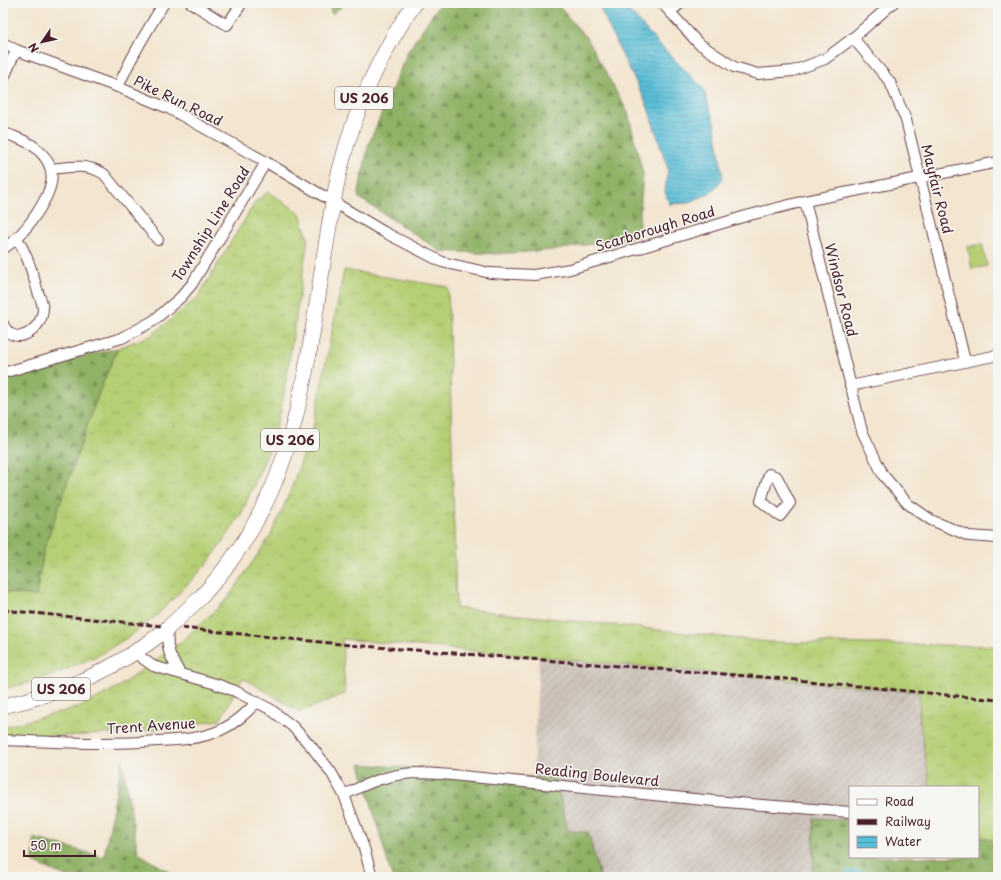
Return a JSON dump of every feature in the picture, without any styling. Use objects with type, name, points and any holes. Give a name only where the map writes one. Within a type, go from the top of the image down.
[{"type":"highway","name":"US 206","points":[[3,706],[50,693],[80,682],[117,664],[135,653],[168,628],[196,602],[218,578],[236,554],[263,508],[278,473],[291,436],[306,373],[333,201],[340,169],[352,128],[368,88],[398,27],[415,3]]},
{"type":"street","points":[[118,87],[140,43],[164,3]]},
{"type":"street","points":[[191,3],[227,25],[242,3]]},
{"type":"street","points":[[662,3],[698,43],[734,67],[758,74],[793,71],[825,59],[853,38],[893,3]]},
{"type":"street","points":[[670,12],[681,3]]},
{"type":"street","name":"Mayfair Road","points":[[853,38],[890,82],[906,120],[965,361]]},
{"type":"street","name":"Pike Run Road","points":[[3,43],[16,50],[118,87],[170,109],[333,201]]},
{"type":"street","points":[[3,80],[16,50]]},
{"type":"street","points":[[3,132],[37,148],[48,162],[52,177],[50,192],[30,224],[3,249]]},
{"type":"street","name":"Township Line Road","points":[[3,373],[122,338],[149,324],[168,309],[181,297],[202,270],[266,162]]},
{"type":"street","name":"Scarborough Road","points":[[333,201],[384,232],[442,262],[490,273],[534,275],[570,269],[746,216],[805,200],[998,162]]},
{"type":"street","points":[[51,169],[85,166],[94,168],[104,174],[158,240]]},
{"type":"street","name":"Windsor Road","points":[[805,200],[862,431],[883,474],[908,504],[931,520],[969,536],[998,538]]},
{"type":"street","points":[[3,324],[12,334],[21,335],[34,329],[42,316],[43,308],[29,261],[16,238]]},
{"type":"street","points":[[850,386],[965,361],[998,356]]},
{"type":"street","points":[[168,628],[167,641],[170,656],[180,673]]},
{"type":"street","points":[[135,653],[153,666],[216,684],[256,702],[270,709],[301,735],[331,772],[344,794],[372,877]]},
{"type":"street","name":"Trent Avenue","points":[[3,740],[77,743],[132,743],[185,739],[203,736],[222,729],[243,716],[256,702]]},
{"type":"street","name":"Reading Boulevard","points":[[344,794],[377,779],[397,774],[415,773],[452,775],[714,801],[849,812]]},
{"type":"shaded area","points":[[539,658],[920,692],[920,723],[930,786],[849,786],[849,820],[814,818],[813,877],[600,877],[588,832],[568,832],[556,779],[533,777]]},
{"type":"green space","points":[[327,3],[346,3],[332,14]]},
{"type":"green space","points":[[440,3],[556,3],[588,40],[628,113],[643,174],[638,236],[556,250],[496,254],[440,251],[358,197],[368,146],[408,51]]},
{"type":"green space","points":[[268,192],[300,213],[308,239],[282,406],[270,448],[241,514],[207,564],[156,616],[130,636],[99,655],[53,675],[3,689],[3,592],[36,596],[44,549],[101,387],[118,348],[152,335],[197,298],[256,201]]},
{"type":"green space","points":[[982,244],[987,266],[972,269],[968,247]]},
{"type":"green space","points":[[344,270],[448,287],[456,608],[770,642],[998,646],[998,842],[979,836],[979,786],[930,786],[920,723],[919,692],[342,639],[345,694],[300,712],[243,678],[220,720],[151,730],[74,736],[3,735],[3,727],[80,707],[118,687],[181,642],[228,598],[271,535],[290,492],[313,428]]},
{"type":"green space","points":[[118,348],[101,387],[44,549],[36,596],[3,592],[3,379]]},
{"type":"green space","points":[[122,760],[138,853],[178,877],[67,877],[33,862],[34,838],[104,857]]},
{"type":"green space","points":[[360,764],[556,779],[568,831],[588,832],[600,877],[392,877]]},
{"type":"green space","points":[[814,818],[849,820],[849,858],[979,858],[979,836],[998,842],[998,877],[813,877]]},
{"type":"water","points":[[598,3],[622,3],[657,42],[703,88],[715,125],[723,178],[711,193],[687,203],[669,204],[665,191],[668,169],[646,102]]},
{"type":"waterway","points":[[847,871],[902,877]]},
{"type":"railway","points":[[3,610],[350,645],[787,679],[998,700]]}]
